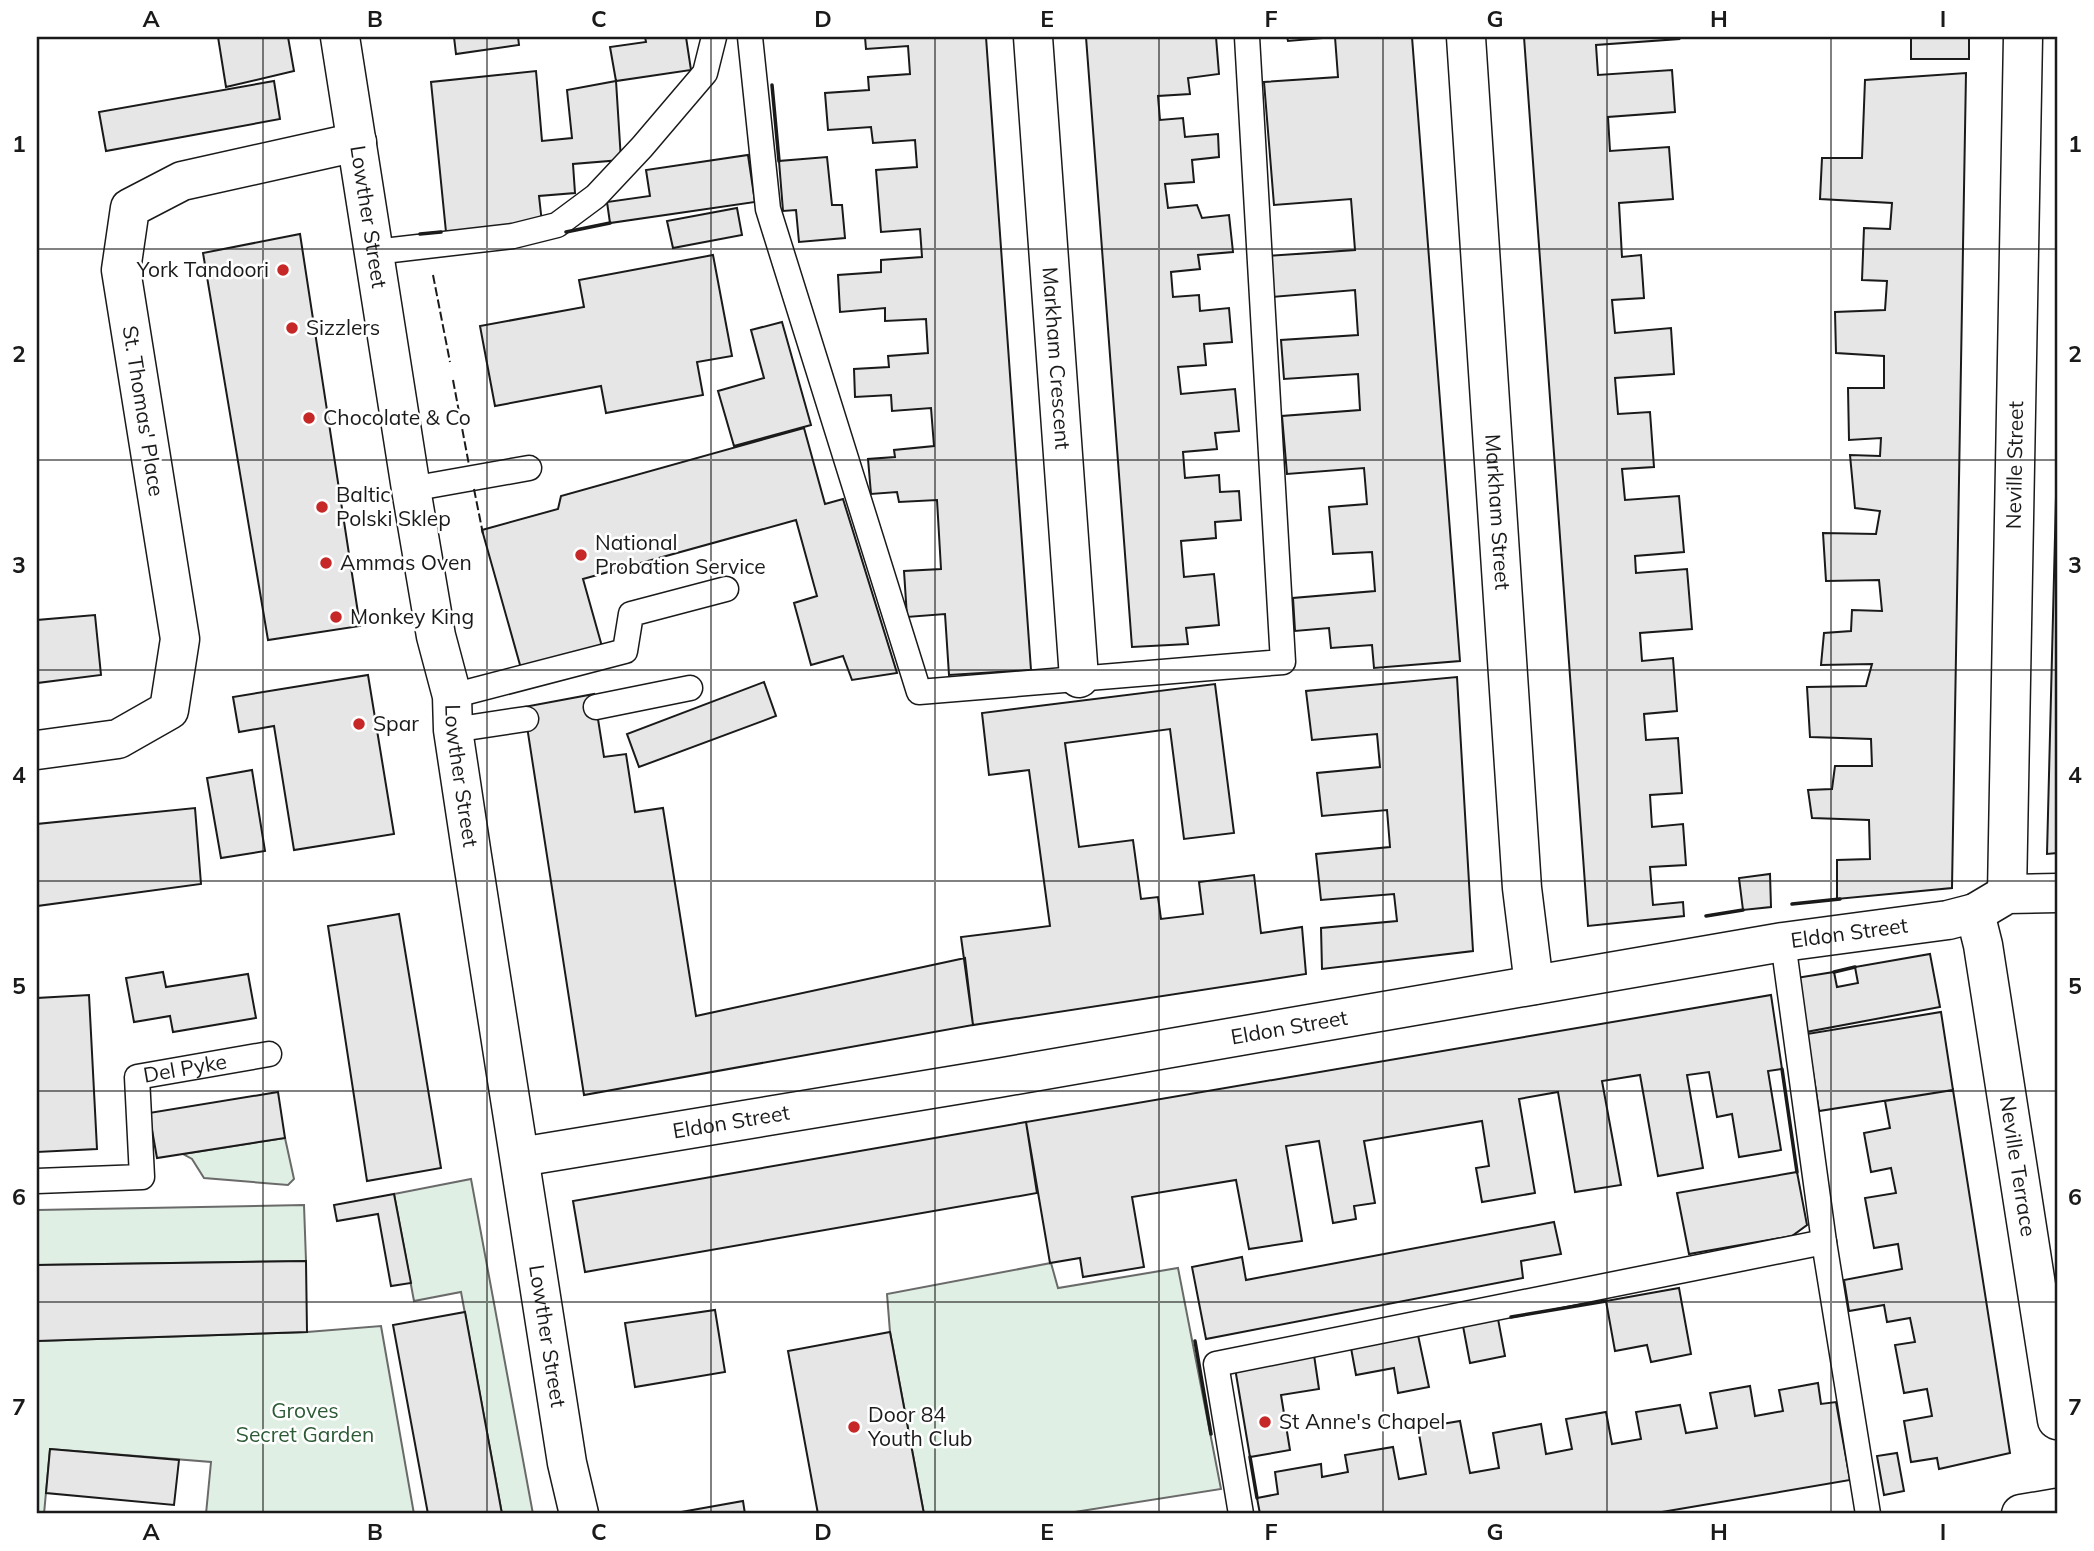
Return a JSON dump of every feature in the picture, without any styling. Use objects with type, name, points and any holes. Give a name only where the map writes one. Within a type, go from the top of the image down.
[{"type":"street","name":"Lowther Street","points":[[340,37],[411,489],[452,713],[567,1463],[579,1514]]},
{"type":"street","name":"Markham Crescent","points":[[1033,37],[1079,678]]},
{"type":"street","name":"Markham Street","points":[[1466,37],[1522,888],[1534,985]]},
{"type":"street","name":"Neville Street","points":[[1991,904],[2023,37]]},
{"type":"street","name":"St. Thomas' Place","points":[[37,750],[118,739],[169,710],[180,639],[121,270],[130,208],[182,181],[357,142]]},
{"type":"street","name":"Eldon Street","points":[[520,1157],[998,1078],[1783,942],[1948,920],[1991,904],[2057,893]]},
{"type":"street","name":"Neville Terrace","points":[[1991,904],[1983,945],[2057,1420]]},
{"type":"street","points":[[2021,1514],[2057,1508]]},
{"type":"lane","points":[[375,253],[513,236],[557,225],[596,196],[642,148],[705,73],[714,37]]},
{"type":"lane","points":[[750,37],[768,209],[919,692],[1283,662],[1247,37]]},
{"type":"lane","points":[[411,489],[529,468]]},
{"type":"lane","points":[[452,713],[625,652],[631,614],[726,589]]},
{"type":"lane","points":[[596,707],[690,688]]},
{"type":"lane","points":[[452,713],[526,719]]},
{"type":"lane","points":[[1783,942],[1824,1242],[1868,1514]]},
{"type":"lane","name":"Del Pyke","points":[[37,1181],[142,1177],[137,1077],[269,1054]]},
{"type":"lane","points":[[1241,1514],[1216,1364],[1824,1242]]},
{"type":"green space","points":[[285,1138],[294,1179],[288,1185],[204,1178],[192,1159],[183,1154]]},
{"type":"green space","points":[[471,1179],[533,1514],[502,1514],[461,1292],[414,1301],[394,1194]]},
{"type":"green space","points":[[304,1205],[306,1261],[37,1265],[37,1210]]},
{"type":"green space","points":[[1051,1263],[1058,1288],[1178,1268],[1221,1489],[1062,1514],[924,1514],[890,1332],[887,1294]]},
{"type":"green space","name":"Groves Secret Garden","points":[[381,1326],[414,1514],[206,1514],[211,1462],[50,1449],[44,1514],[37,1514],[37,1341],[307,1332]]},
{"type":"building","points":[[218,37],[288,37],[294,71],[226,87]]},
{"type":"building","points":[[454,37],[518,37],[519,45],[456,54]]},
{"type":"building","points":[[645,37],[686,37],[691,70],[616,81],[610,47],[646,42]]},
{"type":"building","points":[[865,37],[986,37],[1031,670],[949,675],[945,614],[907,617],[904,571],[941,569],[937,500],[899,502],[897,492],[871,494],[868,459],[895,457],[894,450],[934,446],[931,408],[892,411],[891,395],[855,397],[854,369],[889,367],[888,356],[928,353],[926,319],[885,321],[885,308],[840,312],[838,275],[881,272],[881,260],[922,257],[920,229],[881,232],[876,170],[917,167],[915,140],[873,143],[871,127],[828,130],[825,93],[869,90],[868,77],[910,74],[908,46],[866,49]]},
{"type":"building","points":[[1086,37],[1216,37],[1219,74],[1188,78],[1190,94],[1158,96],[1160,120],[1183,118],[1185,137],[1218,134],[1219,157],[1192,160],[1194,182],[1165,184],[1168,208],[1197,205],[1202,218],[1229,215],[1233,252],[1198,255],[1200,269],[1171,272],[1173,297],[1199,295],[1200,311],[1229,308],[1232,342],[1204,344],[1206,365],[1178,367],[1181,394],[1235,389],[1239,431],[1215,433],[1217,449],[1183,452],[1185,478],[1219,475],[1220,492],[1239,491],[1241,520],[1215,522],[1216,538],[1181,541],[1184,577],[1214,574],[1219,625],[1186,628],[1188,644],[1132,647]]},
{"type":"building","points":[[1287,37],[1335,37],[1288,41]]},
{"type":"building","points":[[1335,37],[1412,37],[1460,661],[1374,668],[1372,645],[1331,648],[1329,628],[1295,631],[1293,598],[1375,591],[1372,552],[1333,554],[1329,507],[1367,504],[1364,468],[1287,474],[1282,416],[1360,410],[1358,374],[1284,379],[1281,340],[1358,335],[1355,290],[1272,297],[1268,256],[1355,250],[1351,199],[1274,205],[1264,82],[1338,77]]},
{"type":"building","points":[[1524,37],[1679,39],[1596,45],[1598,75],[1672,70],[1675,112],[1608,117],[1610,151],[1669,147],[1673,199],[1619,203],[1622,257],[1641,255],[1644,298],[1612,300],[1615,333],[1671,328],[1674,374],[1615,378],[1618,414],[1650,412],[1654,467],[1622,469],[1625,500],[1679,496],[1684,552],[1635,556],[1636,573],[1687,569],[1692,629],[1640,633],[1642,661],[1673,658],[1677,711],[1644,714],[1646,740],[1678,738],[1682,793],[1650,795],[1652,827],[1683,824],[1686,865],[1650,867],[1653,905],[1683,902],[1684,916],[1588,926]]},
{"type":"building","points":[[1911,37],[1969,37],[1969,59],[1911,59]]},
{"type":"building","points":[[536,71],[542,141],[572,138],[567,90],[616,81],[621,160],[573,164],[575,193],[539,196],[542,223],[446,232],[431,82]]},
{"type":"building","points":[[1966,73],[1952,888],[1837,899],[1837,860],[1870,859],[1869,820],[1812,818],[1808,790],[1832,789],[1835,766],[1872,766],[1871,739],[1810,737],[1807,687],[1866,686],[1872,664],[1821,665],[1824,633],[1851,631],[1852,610],[1882,611],[1879,580],[1826,581],[1823,533],[1876,534],[1880,511],[1855,508],[1850,455],[1880,456],[1881,438],[1849,440],[1848,388],[1884,388],[1884,356],[1836,353],[1835,312],[1885,310],[1887,281],[1862,280],[1864,228],[1890,229],[1892,203],[1820,199],[1822,158],[1862,158],[1865,80]]},
{"type":"building","points":[[274,81],[280,119],[106,151],[99,112]]},
{"type":"building","points":[[748,155],[755,202],[610,223],[607,202],[650,196],[646,170]]},
{"type":"building","points":[[827,157],[832,205],[842,205],[845,238],[799,242],[796,210],[783,211],[779,161]]},
{"type":"building","points":[[737,208],[742,235],[673,248],[667,221]]},
{"type":"building","points":[[300,234],[360,626],[268,640],[203,253]]},
{"type":"building","points":[[713,255],[732,356],[697,362],[703,395],[606,413],[601,386],[495,406],[480,326],[584,307],[579,280]]},
{"type":"building","points":[[782,322],[811,425],[734,446],[718,391],[764,378],[751,330]]},
{"type":"building","name":"National Probation Service","points":[[804,428],[825,504],[843,499],[897,673],[852,680],[843,656],[811,665],[794,603],[817,596],[796,520],[583,579],[603,650],[522,672],[482,530],[558,509],[561,496]]},
{"type":"building","points":[[2057,457],[2057,853],[2047,854]]},
{"type":"building","points":[[95,615],[101,675],[37,683],[37,620]]},
{"type":"building","points":[[368,675],[394,834],[294,850],[274,726],[239,732],[233,697]]},
{"type":"building","points":[[1457,677],[1473,951],[1322,969],[1321,928],[1397,921],[1394,894],[1321,900],[1316,854],[1390,847],[1387,810],[1322,816],[1317,773],[1380,767],[1377,734],[1312,740],[1306,691]]},
{"type":"building","points":[[764,682],[776,716],[639,767],[627,734]]},
{"type":"building","points":[[1215,684],[1234,833],[1184,839],[1170,729],[1065,743],[1079,847],[1133,840],[1141,899],[1158,897],[1161,919],[1203,914],[1199,882],[1254,875],[1261,933],[1302,927],[1306,974],[973,1025],[961,937],[1050,926],[1029,770],[989,775],[982,713]]},
{"type":"building","points":[[594,694],[604,757],[626,754],[635,812],[663,808],[696,1016],[965,958],[973,1025],[584,1095],[524,707]]},
{"type":"building","points":[[252,770],[265,851],[221,858],[207,778]]},
{"type":"building","points":[[195,808],[201,884],[37,906],[37,824]]},
{"type":"building","points":[[1770,874],[1771,907],[1743,910],[1739,878]]},
{"type":"building","points":[[399,914],[441,1168],[367,1181],[328,926]]},
{"type":"building","points":[[1930,954],[1940,1007],[1806,1032],[1796,978],[1834,972],[1837,987],[1858,983],[1855,967]]},
{"type":"building","points":[[163,972],[166,987],[248,974],[256,1018],[173,1032],[170,1016],[134,1022],[126,978]]},
{"type":"building","points":[[89,995],[97,1149],[37,1152],[37,998]]},
{"type":"building","points":[[1771,995],[1782,1069],[1768,1071],[1781,1150],[1739,1157],[1732,1114],[1717,1117],[1709,1072],[1687,1075],[1703,1168],[1658,1176],[1640,1075],[1602,1081],[1621,1185],[1575,1192],[1558,1092],[1519,1099],[1535,1193],[1482,1202],[1476,1168],[1489,1166],[1482,1121],[1364,1141],[1375,1203],[1354,1206],[1356,1219],[1333,1223],[1319,1141],[1286,1146],[1302,1241],[1249,1249],[1236,1180],[1132,1197],[1144,1267],[1083,1277],[1080,1258],[1050,1263],[1026,1122]]},
{"type":"building","points":[[1941,1012],[1953,1090],[1819,1111],[1807,1034]]},
{"type":"building","points":[[1953,1090],[2010,1453],[1939,1469],[1937,1458],[1911,1462],[1904,1421],[1932,1416],[1927,1389],[1904,1393],[1895,1345],[1915,1342],[1910,1318],[1887,1322],[1884,1305],[1849,1311],[1844,1280],[1902,1269],[1898,1244],[1874,1248],[1865,1198],[1896,1193],[1891,1168],[1871,1172],[1864,1133],[1890,1128],[1885,1101]]},
{"type":"building","points":[[278,1092],[285,1138],[157,1158],[149,1113]]},
{"type":"building","points":[[1026,1122],[1037,1193],[585,1272],[573,1201]]},
{"type":"building","points":[[1797,1172],[1807,1225],[1792,1236],[1689,1254],[1677,1193]]},
{"type":"building","points":[[394,1194],[411,1283],[391,1286],[378,1214],[337,1221],[334,1205]]},
{"type":"building","points":[[1554,1222],[1561,1254],[1521,1261],[1523,1278],[1206,1339],[1192,1267],[1242,1257],[1246,1280]]},
{"type":"building","points":[[306,1261],[307,1332],[37,1341],[37,1265]]},
{"type":"building","points":[[1679,1288],[1691,1354],[1651,1362],[1647,1345],[1615,1351],[1606,1301]]},
{"type":"building","points":[[715,1310],[725,1372],[635,1387],[625,1323]]},
{"type":"building","points":[[465,1312],[502,1514],[428,1514],[393,1325]]},
{"type":"building","points":[[1498,1319],[1505,1356],[1470,1363],[1463,1326]]},
{"type":"building","name":"Door 84 Youth Club","points":[[890,1332],[924,1514],[818,1514],[788,1351]]},
{"type":"building","points":[[1418,1335],[1429,1387],[1398,1393],[1394,1368],[1356,1375],[1351,1348]]},
{"type":"building","name":"St Anne's Chapel","points":[[1314,1355],[1319,1389],[1281,1395],[1290,1450],[1250,1457],[1235,1368]]},
{"type":"building","points":[[1818,1383],[1821,1404],[1836,1402],[1850,1480],[1650,1514],[1260,1514],[1257,1498],[1278,1494],[1275,1472],[1321,1464],[1322,1477],[1348,1472],[1345,1455],[1393,1447],[1399,1479],[1426,1474],[1418,1428],[1460,1421],[1470,1473],[1499,1468],[1493,1433],[1541,1424],[1546,1454],[1572,1449],[1566,1419],[1606,1412],[1612,1444],[1641,1439],[1636,1412],[1680,1405],[1686,1433],[1717,1428],[1710,1393],[1750,1386],[1755,1416],[1783,1411],[1779,1390]]},
{"type":"building","points":[[50,1449],[179,1460],[174,1505],[46,1493]]},
{"type":"building","points":[[1897,1453],[1904,1491],[1884,1495],[1877,1456]]},
{"type":"building","points":[[743,1501],[745,1514],[670,1514]]},
{"type":"fence","points":[[433,275],[450,362]]},
{"type":"fence","points":[[453,380],[469,465]]},
{"type":"fence","points":[[474,489],[483,534]]},
{"type":"wall","points":[[772,85],[779,161]]},
{"type":"wall","points":[[566,232],[610,223]]},
{"type":"wall","points":[[420,234],[441,232]]},
{"type":"wall","points":[[1792,904],[1840,899]]},
{"type":"wall","points":[[1706,916],[1743,910]]},
{"type":"wall","points":[[1834,972],[1855,967]]},
{"type":"wall","points":[[1782,1069],[1797,1172]]},
{"type":"wall","points":[[1511,1317],[1606,1301]]},
{"type":"wall","points":[[1195,1341],[1211,1434]]},
{"type":"wall","points":[[1250,1457],[1257,1498]]},
{"type":"place","name":"York Tandoori","points":[[283,270]]},
{"type":"place","name":"Sizzlers","points":[[292,328]]},
{"type":"place","name":"Chocolate & Co","points":[[309,418]]},
{"type":"place","name":"Baltic Polski Sklep","points":[[322,507]]},
{"type":"place","name":"National Probation Service","points":[[581,555]]},
{"type":"place","name":"Ammas Oven","points":[[326,563]]},
{"type":"place","name":"Monkey King","points":[[336,617]]},
{"type":"place","name":"Spar","points":[[359,724]]},
{"type":"place","name":"St Anne's Chapel","points":[[1265,1422]]},
{"type":"place","name":"Door 84 Youth Club","points":[[854,1427]]}]
